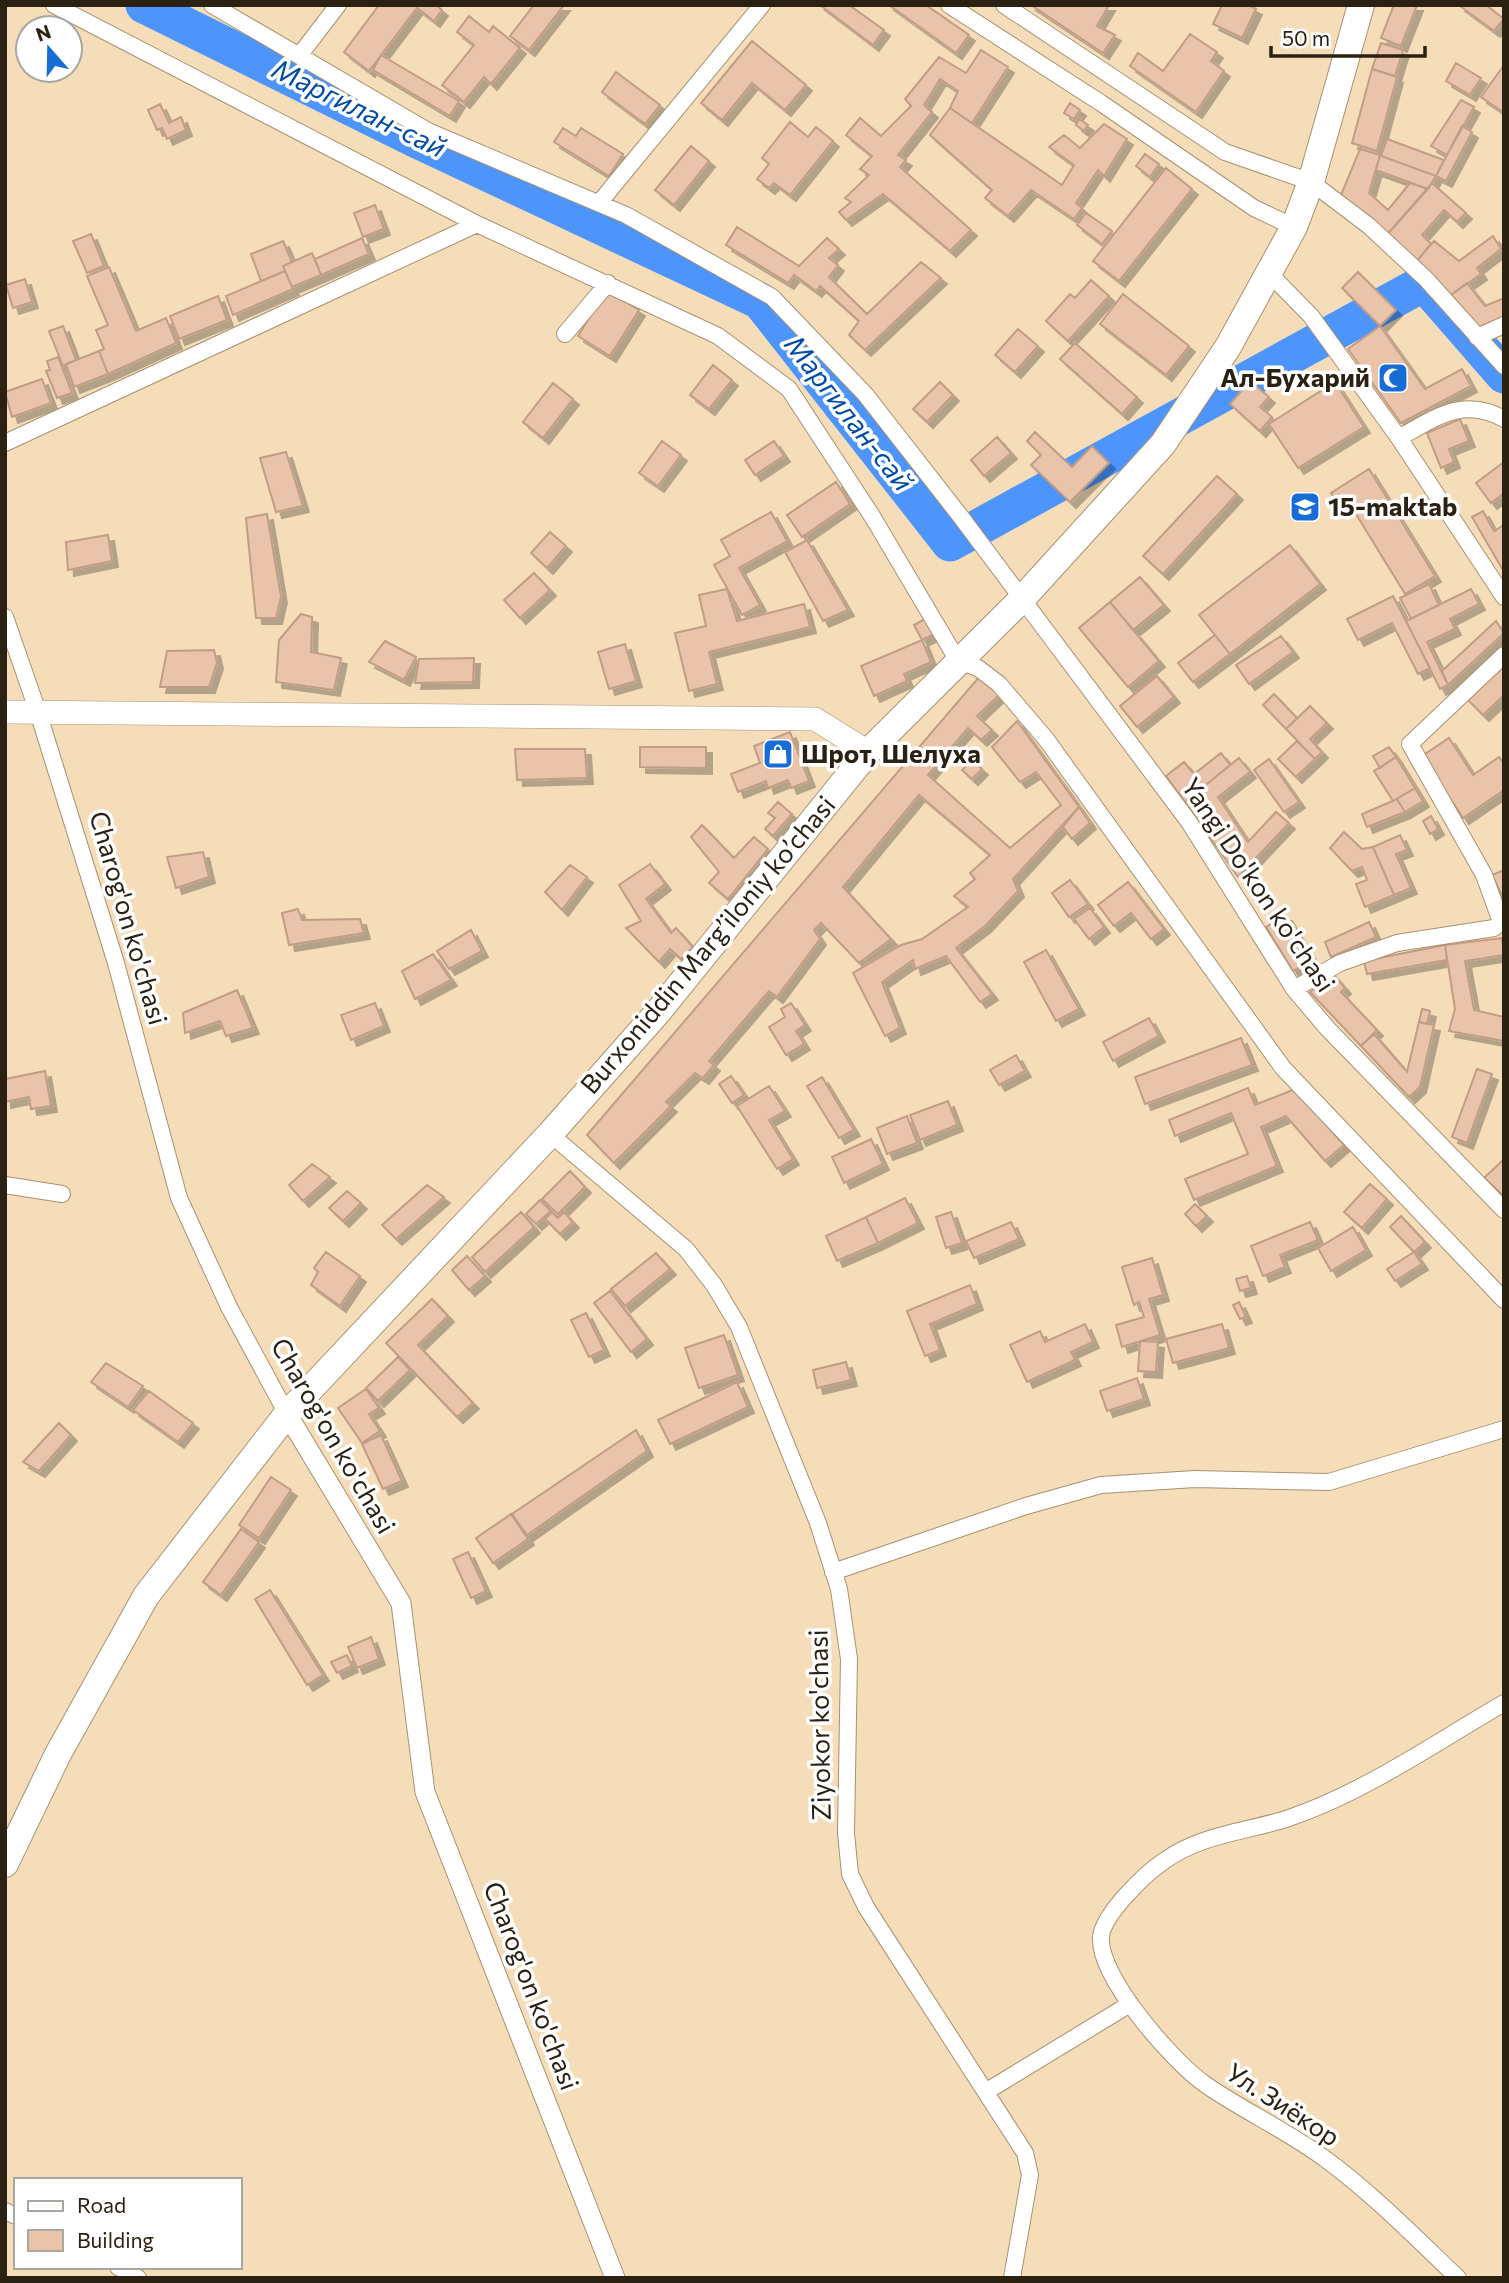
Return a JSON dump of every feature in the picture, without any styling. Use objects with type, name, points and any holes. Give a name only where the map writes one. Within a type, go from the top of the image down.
[{"type":"main road","name":"Burxoniddin Marg’iloniy ko’chasi","points":[[5,1864],[58,1754],[146,1596],[287,1414],[550,1134],[658,1012],[868,752],[1021,600],[1163,444],[1228,347],[1294,227],[1311,182],[1361,5]]},
{"type":"main road","points":[[5,712],[815,719],[868,752]]},
{"type":"street","points":[[54,5],[477,224],[608,282],[718,335],[789,389],[872,516],[958,661],[978,668],[999,684],[1046,739],[1283,1068],[1504,1300]]},
{"type":"street","name":"Yangi Do'kon ko'chasi","points":[[212,5],[428,131],[626,215],[772,297],[865,394],[1189,822],[1294,989],[1327,1028],[1504,1210]]},
{"type":"street","points":[[299,56],[338,5]]},
{"type":"street","points":[[599,203],[762,5]]},
{"type":"street","points":[[949,5],[1101,103],[1254,208],[1294,227]]},
{"type":"street","points":[[1004,5],[1225,152],[1311,182],[1388,243],[1426,279],[1504,366]]},
{"type":"street","points":[[5,443],[477,224]]},
{"type":"street","points":[[1269,273],[1311,316],[1339,353],[1504,597]]},
{"type":"street","points":[[565,334],[608,282]]},
{"type":"street","points":[[1477,337],[1504,325]]},
{"type":"street","points":[[1399,438],[1439,416],[1459,409],[1477,408],[1504,419]]},
{"type":"street","name":"Charog'on ko'chasi","points":[[5,617],[38,712],[116,963],[179,1198],[229,1307],[287,1414],[401,1602],[425,1792],[615,2278]]},
{"type":"street","points":[[1294,989],[1340,963],[1397,943],[1494,928],[1501,922],[1484,875],[1410,744],[1504,654]]},
{"type":"street","name":"Ziyokor ko'chasi","points":[[550,1134],[687,1249],[714,1285],[739,1327],[818,1523],[833,1572],[849,1659],[846,1833],[850,1874],[866,1907],[1025,2153],[1030,2175],[1012,2278]]},
{"type":"street","points":[[5,1185],[62,1194]]},
{"type":"street","points":[[833,1572],[1026,1506],[1101,1485],[1195,1479],[1329,1482],[1504,1429]]},
{"type":"street","name":"Ул. Зиёкор","points":[[1458,2278],[1323,2157],[1204,2084],[1175,2059],[1130,2004],[1104,1955],[1101,1936],[1111,1913],[1163,1861],[1201,1840],[1289,1818],[1368,1782],[1504,1703]]},
{"type":"street","points":[[987,2091],[1130,2004]]},
{"type":"street","points":[[122,2269],[138,2278]]},
{"type":"building","points":[[379,5],[436,5],[442,10],[434,21],[417,8],[369,71],[344,52]]},
{"type":"building","points":[[534,5],[564,5],[529,50],[510,36]]},
{"type":"building","points":[[820,5],[849,5],[884,30],[873,45]]},
{"type":"building","points":[[889,5],[926,5],[969,35],[956,53]]},
{"type":"building","points":[[1031,5],[1109,5],[1097,26],[1115,35],[1103,53]]},
{"type":"building","points":[[1222,5],[1248,5],[1256,9],[1242,38],[1213,24]]},
{"type":"building","points":[[1394,5],[1417,5],[1401,46],[1381,38]]},
{"type":"building","points":[[1486,5],[1504,19],[1494,31],[1460,6]]},
{"type":"building","points":[[469,16],[489,32],[493,26],[520,48],[491,84],[484,77],[464,102],[442,85],[474,45],[457,32]]},
{"type":"building","points":[[1190,34],[1217,52],[1211,61],[1224,71],[1196,112],[1130,66],[1138,53],[1163,71]]},
{"type":"building","points":[[752,41],[806,85],[785,110],[752,83],[722,120],[701,103]]},
{"type":"building","points":[[1381,43],[1403,50],[1395,76],[1372,69]]},
{"type":"building","points":[[981,50],[1008,67],[972,123],[950,108],[958,91],[940,79],[924,105],[932,112],[898,155],[906,160],[900,167],[971,230],[950,251],[883,194],[846,220],[839,212],[851,202],[845,198],[869,175],[860,169],[872,156],[846,135],[860,118],[881,136],[911,106],[905,99],[939,57],[966,73]]},
{"type":"building","points":[[381,55],[459,101],[450,116],[373,70]]},
{"type":"building","points":[[1456,63],[1481,78],[1470,95],[1446,81]]},
{"type":"building","points":[[1504,65],[1504,110],[1503,112],[1481,97]]},
{"type":"building","points":[[1372,69],[1397,77],[1377,151],[1352,143]]},
{"type":"building","points":[[616,72],[660,105],[645,124],[602,92]]},
{"type":"building","points":[[1461,100],[1474,107],[1447,155],[1431,146]]},
{"type":"building","points":[[1070,103],[1080,110],[1074,119],[1064,113]]},
{"type":"building","points":[[160,104],[169,123],[181,117],[186,130],[167,139],[162,128],[157,130],[148,110]]},
{"type":"building","points":[[950,108],[1062,185],[1074,165],[1049,147],[1064,135],[1080,148],[1104,124],[1127,139],[1104,176],[1098,170],[1076,203],[1082,208],[1074,219],[1031,190],[1008,216],[985,198],[992,190],[930,135]]},
{"type":"building","points":[[1079,119],[1088,125],[1084,131],[1076,125]]},
{"type":"building","points":[[790,122],[808,137],[816,127],[833,141],[790,195],[774,183],[769,188],[757,179],[769,164],[762,158]]},
{"type":"building","points":[[1462,126],[1472,132],[1446,181],[1436,176]]},
{"type":"building","points":[[563,128],[576,136],[581,128],[623,154],[609,176],[554,142]]},
{"type":"building","points":[[1387,139],[1444,160],[1436,176],[1381,156]]},
{"type":"building","points":[[691,146],[709,161],[674,205],[655,190]]},
{"type":"building","points":[[1360,149],[1380,155],[1369,193],[1388,210],[1410,183],[1428,189],[1386,236],[1341,195]]},
{"type":"building","points":[[1145,154],[1159,164],[1150,177],[1136,166]]},
{"type":"building","points":[[1380,155],[1436,176],[1428,189],[1376,170]]},
{"type":"building","points":[[1166,168],[1192,189],[1119,281],[1093,261]]},
{"type":"building","points":[[1432,183],[1466,213],[1457,222],[1444,210],[1422,235],[1431,244],[1416,262],[1386,236]]},
{"type":"building","points":[[375,205],[384,229],[363,237],[354,213]]},
{"type":"building","points":[[1086,213],[1112,231],[1102,244],[1077,225]]},
{"type":"building","points":[[737,227],[799,266],[827,238],[839,249],[829,258],[838,265],[829,277],[867,314],[921,262],[941,278],[865,350],[849,335],[859,321],[820,286],[816,291],[794,275],[788,283],[726,245]]},
{"type":"building","points":[[91,234],[104,266],[87,273],[73,241]]},
{"type":"building","points":[[1493,236],[1501,249],[1477,268],[1481,274],[1451,295],[1416,262],[1434,241],[1459,261]]},
{"type":"building","points":[[362,238],[369,254],[321,275],[315,259]]},
{"type":"building","points":[[283,241],[292,262],[283,266],[285,271],[261,281],[251,254]]},
{"type":"building","points":[[312,253],[321,275],[292,287],[283,266]]},
{"type":"building","points":[[109,267],[136,331],[166,318],[176,343],[108,374],[99,351],[104,349],[96,330],[108,325],[87,276]]},
{"type":"building","points":[[285,271],[293,289],[233,315],[226,296]]},
{"type":"building","name":"Ал-Бухарий","points":[[1358,272],[1396,310],[1380,326],[1342,288]]},
{"type":"building","points":[[25,279],[32,302],[13,308],[6,285]]},
{"type":"building","points":[[1091,280],[1109,296],[1068,341],[1046,321],[1070,294],[1075,298]]},
{"type":"building","points":[[1467,283],[1485,306],[1504,298],[1504,317],[1477,328],[1451,295]]},
{"type":"building","points":[[606,290],[639,310],[610,356],[578,336]]},
{"type":"building","points":[[1123,294],[1189,346],[1166,375],[1100,324]]},
{"type":"building","points":[[218,296],[227,320],[179,339],[170,316]]},
{"type":"building","points":[[63,326],[76,360],[63,366],[49,331]]},
{"type":"building","name":"Ал-Бухарий","points":[[1380,326],[1425,389],[1462,369],[1471,386],[1401,423],[1348,349]]},
{"type":"building","points":[[1018,329],[1038,346],[1015,372],[995,355]]},
{"type":"building","points":[[1075,343],[1137,397],[1122,414],[1060,359]]},
{"type":"building","points":[[99,351],[108,374],[74,387],[66,364]]},
{"type":"building","points":[[58,357],[72,393],[57,398],[46,371],[50,370],[47,361]]},
{"type":"building","points":[[713,365],[732,380],[709,409],[690,395]]},
{"type":"building","points":[[42,379],[51,403],[12,417],[5,392]]},
{"type":"building","points":[[1250,381],[1269,397],[1260,407],[1272,417],[1260,431],[1230,404]]},
{"type":"building","points":[[940,382],[953,395],[927,422],[913,409]]},
{"type":"building","points":[[1335,382],[1364,427],[1298,468],[1269,424]]},
{"type":"building","points":[[553,383],[573,399],[543,438],[523,422]]},
{"type":"building","points":[[1460,419],[1469,441],[1449,449],[1454,462],[1441,468],[1427,433]]},
{"type":"building","points":[[1035,432],[1072,467],[1092,446],[1109,463],[1070,502],[1031,465],[1041,455],[1027,441]]},
{"type":"building","points":[[997,437],[1011,453],[984,476],[971,460]]},
{"type":"building","points":[[662,441],[681,455],[658,486],[639,473]]},
{"type":"building","points":[[774,441],[784,456],[755,475],[745,460]]},
{"type":"building","points":[[286,452],[303,506],[276,512],[260,458]]},
{"type":"building","points":[[1504,462],[1504,493],[1491,503],[1476,483]]},
{"type":"building","points":[[1369,469],[1435,576],[1405,594],[1351,506],[1343,511],[1331,493]]},
{"type":"building","points":[[1217,476],[1237,494],[1163,574],[1143,556]]},
{"type":"building","points":[[836,482],[850,504],[802,537],[787,515]]},
{"type":"building","points":[[1483,511],[1494,531],[1504,525],[1504,572],[1472,517]]},
{"type":"building","points":[[771,512],[787,541],[739,568],[760,605],[742,615],[714,565],[730,556],[721,540]]},
{"type":"building","points":[[267,514],[281,597],[276,618],[256,618],[246,518]]},
{"type":"building","points":[[550,532],[566,546],[547,568],[531,553]]},
{"type":"building","points":[[108,535],[112,561],[68,570],[66,542]]},
{"type":"building","points":[[807,540],[848,610],[823,621],[785,552]]},
{"type":"building","points":[[1290,545],[1320,584],[1230,654],[1199,615]]},
{"type":"building","points":[[534,573],[550,590],[520,618],[504,600]]},
{"type":"building","points":[[1140,577],[1164,605],[1133,630],[1110,602]]},
{"type":"building","points":[[1429,584],[1439,605],[1411,619],[1400,598]]},
{"type":"building","points":[[727,589],[737,621],[804,604],[810,627],[709,652],[717,684],[689,691],[675,633],[706,626],[699,595]]},
{"type":"building","points":[[1471,589],[1479,604],[1450,619],[1455,629],[1427,642],[1448,685],[1440,689],[1406,621]]},
{"type":"building","points":[[1393,596],[1430,668],[1418,674],[1392,623],[1358,640],[1347,619]]},
{"type":"building","points":[[1110,602],[1159,661],[1128,687],[1079,628]]},
{"type":"building","points":[[301,614],[312,617],[311,652],[341,658],[334,690],[276,682],[279,640]]},
{"type":"building","points":[[927,618],[934,634],[922,640],[914,625]]},
{"type":"building","points":[[1496,621],[1504,633],[1448,685],[1442,671]]},
{"type":"building","points":[[1215,635],[1230,654],[1193,682],[1178,663]]},
{"type":"building","points":[[1281,636],[1293,652],[1249,684],[1236,665]]},
{"type":"building","points":[[922,640],[931,662],[904,674],[907,681],[874,696],[861,666]]},
{"type":"building","points":[[385,641],[416,657],[404,680],[369,662]]},
{"type":"building","points":[[625,644],[636,681],[609,689],[598,652]]},
{"type":"building","points":[[214,650],[217,663],[209,687],[160,687],[167,651]]},
{"type":"building","points":[[474,658],[473,682],[415,683],[419,659]]},
{"type":"building","points":[[1504,665],[1504,695],[1483,715],[1468,700]]},
{"type":"building","points":[[980,676],[999,695],[977,716],[992,730],[981,740],[968,728],[928,775],[1010,848],[1061,805],[1036,772],[1020,782],[992,747],[1017,721],[1079,807],[1013,879],[1018,891],[985,926],[956,948],[992,994],[980,1002],[946,956],[915,969],[913,960],[882,982],[900,1028],[885,1036],[853,973],[901,945],[922,939],[968,907],[954,896],[975,879],[970,873],[990,855],[919,795],[843,887],[891,939],[859,963],[821,923],[814,930],[820,939],[777,997],[769,991],[709,1061],[714,1065],[703,1078],[695,1073],[666,1102],[671,1106],[614,1163],[587,1135]]},
{"type":"building","points":[[1157,676],[1174,697],[1137,727],[1120,706]]},
{"type":"building","points":[[1274,694],[1297,718],[1286,729],[1263,705]]},
{"type":"building","points":[[1310,706],[1327,723],[1310,739],[1322,752],[1315,759],[1286,729]]},
{"type":"building","name":"Шрот, Шелуха","points":[[790,732],[809,781],[791,788],[788,780],[768,788],[766,781],[738,792],[731,774],[760,763],[754,746]]},
{"type":"building","points":[[1449,738],[1473,775],[1499,757],[1504,764],[1504,790],[1463,818],[1422,756]]},
{"type":"building","points":[[1297,741],[1315,759],[1296,777],[1278,759]]},
{"type":"building","points":[[640,747],[706,747],[706,768],[640,767]]},
{"type":"building","points":[[1389,747],[1396,757],[1380,768],[1373,756]]},
{"type":"building","points":[[515,749],[585,749],[587,778],[517,780]]},
{"type":"building","points":[[1221,753],[1230,765],[1185,802],[1166,776],[1184,762],[1194,774]]},
{"type":"building","points":[[1396,757],[1415,788],[1393,801],[1374,771]]},
{"type":"building","points":[[1239,758],[1250,772],[1218,797],[1248,842],[1276,812],[1289,823],[1238,877],[1185,802]]},
{"type":"building","points":[[1269,759],[1299,802],[1284,812],[1254,770]]},
{"type":"building","points":[[972,760],[982,769],[972,779],[962,770]]},
{"type":"building","points":[[1415,788],[1423,801],[1405,812],[1397,799]]},
{"type":"building","points":[[1397,799],[1405,812],[1367,827],[1362,814]]},
{"type":"building","points":[[778,802],[792,814],[773,836],[765,829],[775,818],[768,813]]},
{"type":"building","points":[[1079,807],[1090,823],[1072,839],[1063,827]]},
{"type":"building","points":[[1431,816],[1438,829],[1430,834],[1423,821]]},
{"type":"building","points":[[702,825],[734,858],[754,837],[768,849],[728,899],[709,883],[719,872],[691,837]]},
{"type":"building","points":[[1344,832],[1362,849],[1373,847],[1394,895],[1365,907],[1356,884],[1367,880],[1362,867],[1352,871],[1330,848]]},
{"type":"building","points":[[1400,835],[1407,850],[1396,854],[1411,888],[1394,895],[1373,847]]},
{"type":"building","points":[[203,852],[209,877],[176,888],[167,857]]},
{"type":"building","points":[[650,864],[665,884],[646,899],[671,933],[676,928],[693,947],[681,959],[670,949],[659,962],[626,928],[641,921],[619,885]]},
{"type":"building","points":[[570,865],[587,877],[562,910],[545,892]]},
{"type":"building","points":[[1504,870],[1504,900],[1492,875]]},
{"type":"building","points":[[1070,880],[1088,904],[1069,917],[1052,893]]},
{"type":"building","points":[[1128,882],[1164,929],[1151,939],[1131,913],[1114,926],[1098,905]]},
{"type":"building","points":[[1090,908],[1104,927],[1089,939],[1074,919]]},
{"type":"building","points":[[298,909],[302,920],[360,919],[364,933],[289,945],[282,913]]},
{"type":"building","points":[[1286,915],[1313,959],[1293,971],[1266,927]]},
{"type":"building","points":[[1369,922],[1376,937],[1331,957],[1325,942]]},
{"type":"building","points":[[471,930],[482,951],[449,969],[437,951]]},
{"type":"building","points":[[1502,938],[1504,955],[1465,961],[1474,1010],[1504,1017],[1504,1041],[1449,1031],[1455,1009],[1445,945]]},
{"type":"building","points":[[1445,945],[1447,960],[1367,974],[1364,961]]},
{"type":"building","points":[[1046,950],[1079,1009],[1056,1021],[1024,962]]},
{"type":"building","points":[[433,954],[451,980],[415,999],[402,971]]},
{"type":"building","points":[[1333,974],[1345,988],[1341,992],[1377,1030],[1361,1046],[1310,992]]},
{"type":"building","points":[[237,990],[253,1028],[226,1036],[220,1021],[185,1033],[183,1013]]},
{"type":"building","points":[[375,1003],[384,1026],[351,1040],[341,1015]]},
{"type":"building","points":[[791,1003],[805,1025],[796,1031],[804,1044],[786,1055],[769,1027],[785,1017],[781,1009]]},
{"type":"building","points":[[1422,1009],[1430,1011],[1427,1024],[1419,1022]]},
{"type":"building","points":[[1149,1018],[1159,1036],[1113,1061],[1103,1042]]},
{"type":"building","points":[[1419,1022],[1434,1025],[1420,1087],[1409,1097],[1361,1046],[1374,1034],[1407,1072]]},
{"type":"building","points":[[1241,1038],[1252,1065],[1145,1104],[1135,1077]]},
{"type":"building","points":[[1016,1055],[1025,1071],[999,1085],[990,1070]]},
{"type":"building","points":[[1477,1069],[1492,1074],[1467,1143],[1452,1137]]},
{"type":"building","points":[[45,1071],[51,1106],[31,1109],[29,1097],[5,1102],[5,1079]]},
{"type":"building","points":[[731,1076],[744,1095],[732,1103],[719,1084]]},
{"type":"building","points":[[822,1077],[854,1130],[839,1138],[807,1086]]},
{"type":"building","points":[[769,1086],[785,1111],[769,1120],[793,1159],[777,1169],[737,1106]]},
{"type":"building","points":[[1248,1088],[1255,1105],[1295,1089],[1344,1145],[1325,1161],[1286,1116],[1261,1127],[1277,1166],[1194,1200],[1185,1179],[1248,1154],[1231,1113],[1175,1136],[1169,1120]]},
{"type":"building","points":[[948,1101],[957,1125],[920,1140],[910,1115]]},
{"type":"building","points":[[907,1116],[917,1143],[887,1154],[877,1128]]},
{"type":"building","points":[[871,1139],[883,1164],[844,1183],[832,1157]]},
{"type":"building","points":[[1504,1159],[1504,1196],[1484,1178]]},
{"type":"building","points":[[312,1164],[330,1177],[303,1201],[289,1185]]},
{"type":"building","points":[[570,1171],[585,1187],[558,1214],[542,1199]]},
{"type":"building","points":[[1370,1184],[1387,1199],[1362,1228],[1344,1212]]},
{"type":"building","points":[[427,1185],[444,1197],[396,1239],[382,1225]]},
{"type":"building","points":[[347,1191],[361,1203],[343,1221],[329,1208]]},
{"type":"building","points":[[905,1198],[918,1223],[878,1243],[866,1217]]},
{"type":"building","points":[[540,1200],[551,1211],[536,1224],[526,1214]]},
{"type":"building","points":[[1195,1204],[1207,1216],[1196,1226],[1185,1214]]},
{"type":"building","points":[[521,1212],[534,1227],[485,1272],[472,1257]]},
{"type":"building","points":[[552,1212],[558,1218],[564,1212],[573,1222],[560,1234],[545,1219]]},
{"type":"building","points":[[951,1212],[962,1243],[946,1248],[936,1217]]},
{"type":"building","points":[[1401,1216],[1425,1242],[1414,1252],[1390,1227]]},
{"type":"building","points":[[866,1217],[878,1243],[837,1261],[826,1236]]},
{"type":"building","points":[[1011,1222],[1019,1239],[974,1258],[966,1241]]},
{"type":"building","points":[[1310,1222],[1318,1240],[1280,1255],[1285,1267],[1263,1276],[1251,1246]]},
{"type":"building","points":[[1353,1227],[1366,1250],[1331,1271],[1318,1248]]},
{"type":"building","points":[[326,1252],[360,1276],[340,1306],[311,1285],[318,1272],[314,1268]]},
{"type":"building","points":[[1414,1252],[1422,1264],[1395,1281],[1387,1269]]},
{"type":"building","points":[[656,1253],[670,1269],[625,1306],[611,1289]]},
{"type":"building","points":[[467,1256],[485,1276],[469,1290],[452,1270]]},
{"type":"building","points":[[1152,1258],[1163,1295],[1149,1299],[1160,1335],[1122,1347],[1116,1325],[1144,1317],[1139,1302],[1134,1305],[1122,1267]]},
{"type":"building","points":[[1247,1276],[1251,1288],[1240,1291],[1236,1279]]},
{"type":"building","points":[[970,1285],[977,1304],[930,1324],[940,1350],[925,1356],[907,1311]]},
{"type":"building","points":[[610,1291],[647,1339],[631,1352],[594,1303]]},
{"type":"building","points":[[432,1299],[448,1316],[418,1345],[473,1403],[457,1417],[386,1343]]},
{"type":"building","points":[[1239,1302],[1246,1317],[1240,1319],[1233,1305]]},
{"type":"building","points":[[586,1313],[604,1350],[589,1357],[571,1320]]},
{"type":"building","points":[[1085,1324],[1093,1342],[1071,1352],[1075,1360],[1027,1382],[1010,1345],[1040,1331],[1045,1342]]},
{"type":"building","points":[[1222,1324],[1229,1348],[1173,1363],[1166,1339]]},
{"type":"building","points":[[724,1335],[738,1375],[699,1388],[685,1348]]},
{"type":"building","points":[[1140,1341],[1158,1342],[1156,1372],[1138,1371]]},
{"type":"building","points":[[398,1357],[410,1370],[378,1401],[366,1388]]},
{"type":"building","points":[[846,1362],[851,1380],[817,1388],[813,1370]]},
{"type":"building","points":[[106,1363],[143,1386],[128,1407],[91,1382]]},
{"type":"building","points":[[1137,1378],[1144,1399],[1107,1411],[1100,1391]]},
{"type":"building","points":[[737,1382],[748,1407],[670,1444],[658,1420]]},
{"type":"building","points":[[366,1389],[379,1408],[369,1414],[380,1431],[362,1443],[338,1408]]},
{"type":"building","points":[[149,1391],[193,1423],[178,1442],[133,1410]]},
{"type":"building","points":[[59,1423],[71,1435],[39,1471],[23,1462]]},
{"type":"building","points":[[636,1430],[647,1451],[527,1535],[512,1514]]},
{"type":"building","points":[[381,1435],[402,1481],[383,1489],[362,1444]]},
{"type":"building","points":[[271,1477],[291,1490],[259,1538],[239,1525]]},
{"type":"building","points":[[511,1514],[528,1539],[493,1563],[476,1538]]},
{"type":"building","points":[[241,1529],[259,1542],[221,1595],[203,1582]]},
{"type":"building","points":[[468,1552],[486,1591],[471,1598],[453,1559]]},
{"type":"building","points":[[270,1590],[323,1675],[307,1685],[255,1599]]},
{"type":"building","points":[[371,1637],[379,1659],[357,1668],[348,1647]]},
{"type":"building","points":[[347,1655],[352,1666],[337,1673],[331,1662]]},
{"type":"waterway","name":"Маргилан-сай","points":[[144,5],[415,139],[760,301],[950,543],[1424,283],[1504,375]]},
{"type":"place","name":"Ал-Бухарий","points":[[1393,378]]},
{"type":"place","name":"15-maktab","points":[[1305,507]]},
{"type":"place","name":"Шрот, Шелуха","points":[[778,754]]}]
